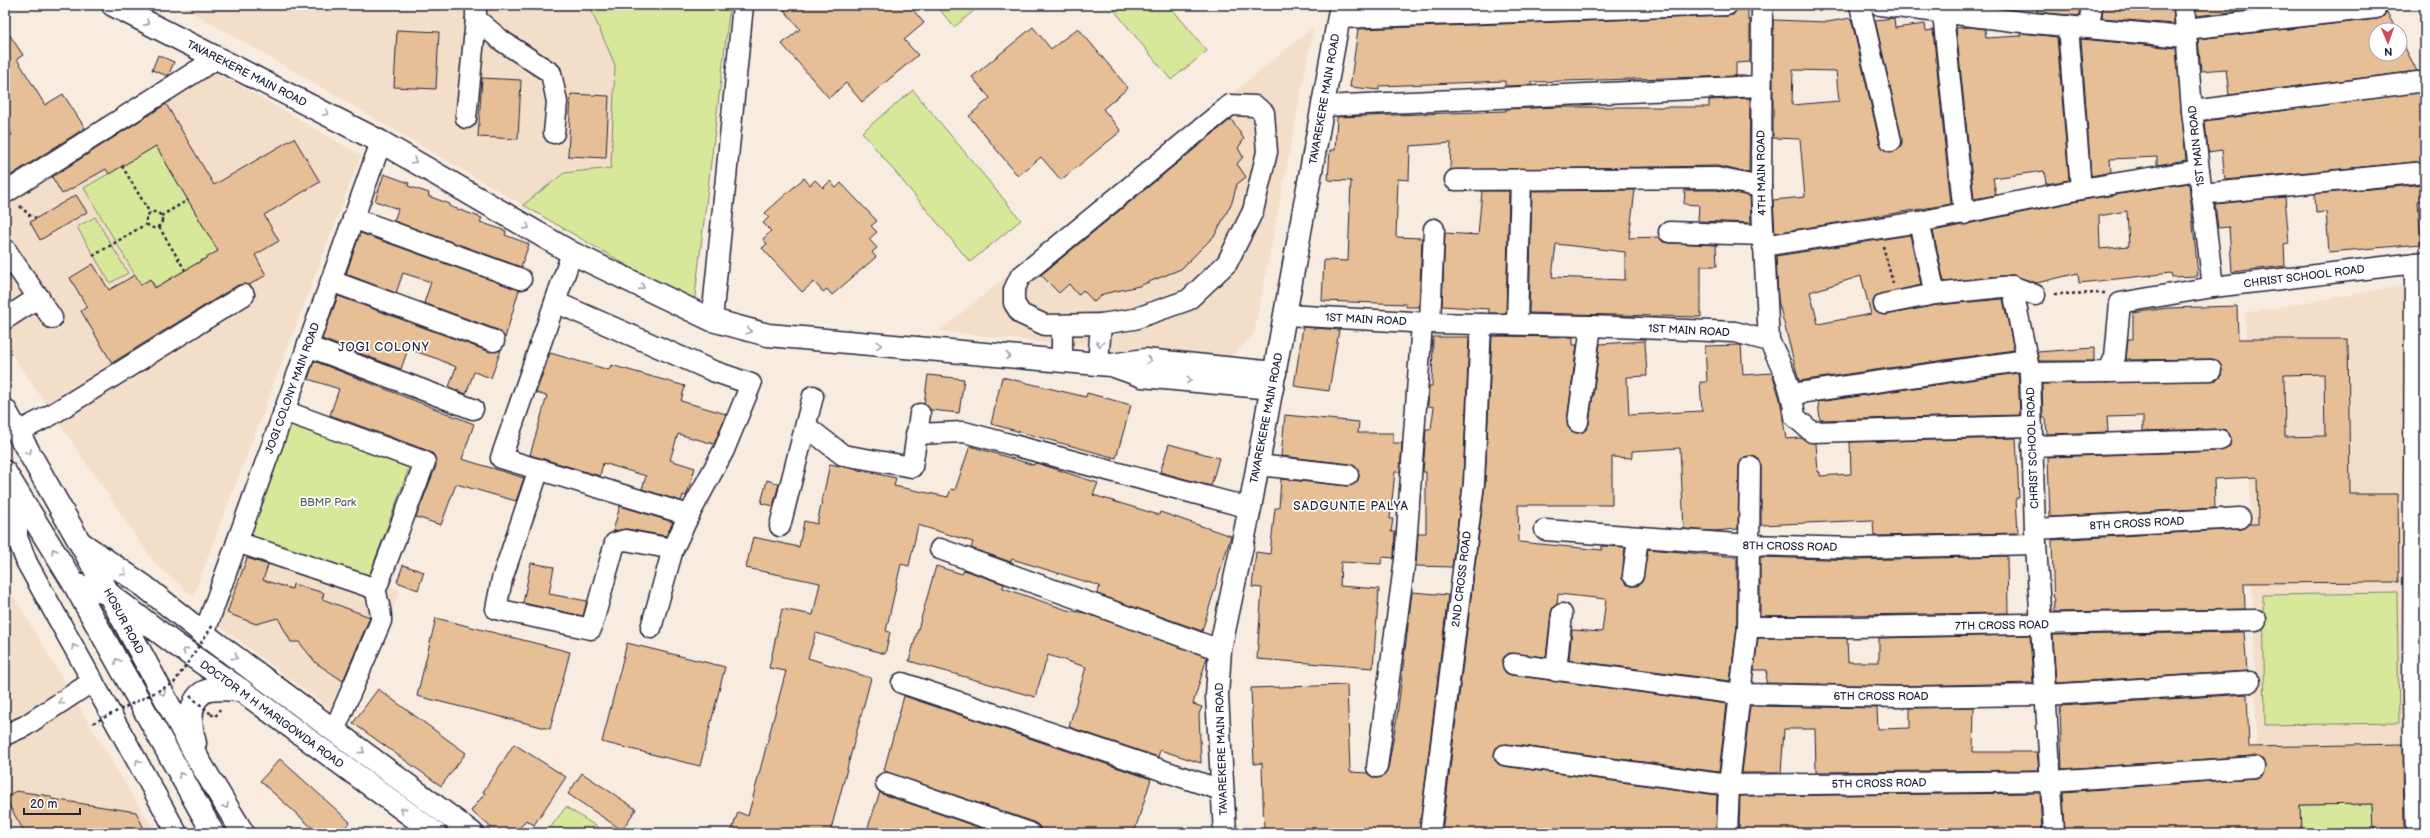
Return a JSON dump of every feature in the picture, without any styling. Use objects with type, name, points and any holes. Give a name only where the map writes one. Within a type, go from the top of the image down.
[{"type":"main road","name":"TAVAREKERE MAIN ROAD","points":[[112,5],[381,142],[572,253],[712,320],[768,335],[1104,365],[1145,360],[1273,380]]},
{"type":"main road","name":"TAVAREKERE MAIN ROAD","points":[[1225,833],[1221,790],[1217,696],[1220,650],[1250,508],[1340,12]]},
{"type":"main road","name":"HOSUR ROAD","points":[[5,410],[110,594],[200,761],[243,833]]},
{"type":"main road","points":[[11,481],[74,584],[208,832]]},
{"type":"main road","name":"DOCTOR M H MARIGOWDA ROAD","points":[[81,543],[208,629],[334,731],[472,833]]},
{"type":"main road","points":[[74,584],[110,594]]},
{"type":"main road","name":"DOCTOR M H MARIGOWDA ROAD","points":[[110,594],[175,644],[241,690],[435,833]]},
{"type":"main road","points":[[200,761],[191,729],[191,714],[197,698],[208,690],[241,690]]},
{"type":"street","points":[[712,320],[743,5]]},
{"type":"street","points":[[1340,12],[1727,5]]},
{"type":"street","name":"4TH MAIN ROAD","points":[[1762,5],[1760,86],[1761,187],[1769,341]]},
{"type":"street","points":[[1860,5],[1891,141]]},
{"type":"street","points":[[1880,5],[2023,13],[2068,26],[2185,33],[2376,8]]},
{"type":"street","points":[[2089,28],[2092,5]]},
{"type":"street","name":"1ST MAIN ROAD","points":[[2184,5],[2192,112],[2201,194],[2214,287]]},
{"type":"street","points":[[1942,9],[1964,214]]},
{"type":"street","points":[[466,118],[476,12]]},
{"type":"street","points":[[476,12],[502,41],[551,73],[557,102],[554,133]]},
{"type":"street","points":[[2068,26],[2081,189]]},
{"type":"street","points":[[5,193],[217,58]]},
{"type":"street","points":[[2192,112],[2418,82]]},
{"type":"street","points":[[1323,106],[1760,86]]},
{"type":"street","points":[[1230,105],[1255,106],[1264,113],[1267,152],[1253,211],[1227,263],[1188,300],[1134,319],[1101,324],[1062,326],[1045,325],[1021,314],[1014,303],[1014,290],[1020,277],[1230,105]]},
{"type":"street","name":"JOGI COLONY MAIN ROAD","points":[[208,629],[237,542],[381,142]]},
{"type":"street","points":[[1669,232],[1763,241],[1879,228],[1964,214],[2081,189],[2199,170]]},
{"type":"street","points":[[2201,194],[2425,172]]},
{"type":"street","points":[[1455,180],[1717,178],[1761,187]]},
{"type":"street","points":[[1517,324],[1521,179]]},
{"type":"street","points":[[353,218],[521,279]]},
{"type":"street","points":[[1920,222],[1935,294]]},
{"type":"street","points":[[1377,767],[1405,559],[1434,229]]},
{"type":"street","points":[[5,249],[52,318]]},
{"type":"street","points":[[572,253],[501,458],[689,515]]},
{"type":"street","points":[[2416,833],[2413,698],[2420,262]]},
{"type":"street","name":"CHRIST SCHOOL ROAD","points":[[2054,833],[2042,625],[2035,537],[2029,367],[2108,372],[2115,356],[2120,303],[2214,287],[2420,262]]},
{"type":"street","points":[[331,281],[494,341]]},
{"type":"street","points":[[1792,394],[2029,367],[2012,286]]},
{"type":"street","points":[[1891,303],[1935,294],[2012,286],[2035,295]]},
{"type":"street","points":[[18,432],[51,415],[244,294]]},
{"type":"street","points":[[5,319],[39,297]]},
{"type":"street","points":[[555,302],[713,371],[751,384],[724,450],[689,515],[673,549],[651,628]]},
{"type":"street","name":"1ST MAIN ROAD","points":[[1286,315],[1426,323],[1591,326],[1735,332],[1769,341]]},
{"type":"street","points":[[1101,324],[1104,365]]},
{"type":"street","name":"2ND CROSS ROAD","points":[[1430,833],[1474,484],[1481,324]]},
{"type":"street","points":[[1062,326],[1062,361]]},
{"type":"street","points":[[1578,422],[1591,326]]},
{"type":"street","points":[[1769,341],[1783,367],[1792,394],[1795,417],[1812,432],[2032,426]]},
{"type":"street","points":[[307,346],[474,409]]},
{"type":"street","points":[[2108,372],[2211,370]]},
{"type":"street","points":[[780,526],[807,427],[813,396]]},
{"type":"street","points":[[284,411],[425,462],[376,589],[376,597],[382,612],[381,621],[334,731]]},
{"type":"street","points":[[807,427],[842,455],[912,467],[920,414]]},
{"type":"street","points":[[916,434],[964,432],[1250,508]]},
{"type":"street","points":[[2032,446],[2220,440]]},
{"type":"street","points":[[1258,465],[1348,475]]},
{"type":"street","points":[[1727,833],[1739,694],[1748,627],[1750,467]]},
{"type":"street","points":[[539,469],[502,579],[496,609],[591,629],[614,543],[625,540],[673,549]]},
{"type":"street","points":[[11,481],[11,537],[93,680],[177,833]]},
{"type":"street","name":"8TH CROSS ROAD","points":[[1545,530],[1750,546],[1857,548],[2035,537],[2240,518]]},
{"type":"street","points":[[1633,575],[1638,538]]},
{"type":"street","points":[[237,542],[376,589]]},
{"type":"street","points":[[940,550],[1220,650]]},
{"type":"street","points":[[1556,671],[1562,614]]},
{"type":"street","name":"7TH CROSS ROAD","points":[[1748,627],[2042,625],[2256,620]]},
{"type":"street","name":"6TH CROSS ROAD","points":[[1513,664],[1556,671],[1739,694],[1902,697],[2046,695],[2250,682]]},
{"type":"street","points":[[5,735],[25,726],[93,680]]},
{"type":"street","points":[[902,683],[1221,790]]},
{"type":"street","name":"5TH CROSS ROAD","points":[[1505,755],[1730,785],[2051,781],[2254,767]]},
{"type":"street","points":[[886,783],[1030,833]]},
{"type":"path","points":[[122,166],[150,213],[160,216],[188,200]]},
{"type":"path","points":[[146,224],[146,219],[150,213]]},
{"type":"path","points":[[159,227],[162,220],[160,216]]},
{"type":"path","points":[[146,224],[154,228],[159,227]]},
{"type":"path","points":[[94,256],[146,224]]},
{"type":"path","points":[[159,227],[185,270]]},
{"type":"path","points":[[1879,228],[1891,303]]},
{"type":"path","points":[[2035,295],[2118,294],[2134,300]]},
{"type":"path","points":[[94,723],[174,683],[208,629]]},
{"type":"path","points":[[190,696],[211,714]]},
{"type":"shaded area","points":[[180,5],[730,5],[694,304],[523,205]]},
{"type":"shaded area","points":[[1314,27],[1254,334],[1225,363],[939,331]]},
{"type":"shaded area","points":[[206,66],[361,155],[193,596],[155,564],[5,344],[5,186]]},
{"type":"shaded area","points":[[2425,282],[2425,833],[2259,833],[2245,313]]},
{"type":"shaded area","points":[[246,535],[400,590],[349,723],[217,624]]},
{"type":"shaded area","points":[[5,582],[141,810],[157,832],[5,833]]},
{"type":"green space","points":[[589,5],[730,5],[694,304],[523,205],[564,173],[611,168],[615,65]]},
{"type":"green space","points":[[936,5],[981,5],[954,27]]},
{"type":"green space","points":[[1120,5],[1169,5],[1207,51],[1171,80],[1114,10]]},
{"type":"green space","points":[[913,90],[1021,220],[970,262],[862,132]]},
{"type":"green space","points":[[156,146],[218,251],[156,287],[150,279],[141,285],[84,188]]},
{"type":"green space","points":[[95,217],[128,273],[110,283],[77,227]]},
{"type":"green space","name":"BBMP Park","points":[[287,423],[409,468],[368,579],[246,535]]},
{"type":"green space","points":[[2397,593],[2399,723],[2265,725],[2263,595]]},
{"type":"green space","points":[[2373,804],[2374,833],[2301,833],[2300,805]]},
{"type":"green space","points":[[566,807],[607,833],[546,833]]},
{"type":"building","points":[[780,5],[909,5],[924,23],[904,40],[918,55],[862,102],[846,83],[829,98],[782,44],[800,29]]},
{"type":"building","points":[[2037,5],[2080,5],[2079,16],[2037,12]]},
{"type":"building","points":[[2103,5],[2173,5],[2174,24],[2102,18]]},
{"type":"building","points":[[2196,5],[2294,5],[2196,16]]},
{"type":"building","points":[[1748,6],[1748,20],[1750,20],[1750,62],[1736,63],[1736,76],[1531,82],[1531,85],[1505,86],[1505,81],[1379,86],[1379,90],[1350,87],[1358,29],[1727,16],[1733,15],[1738,7]]},
{"type":"building","points":[[2387,12],[2392,22],[2368,22],[2368,62],[2408,62],[2408,54],[2417,71],[2229,95],[2226,69],[2201,71],[2198,39],[2377,19]]},
{"type":"building","points":[[1851,18],[1880,144],[1888,152],[1898,150],[1902,139],[1875,20],[1894,18],[1895,28],[1925,24],[1926,31],[1933,30],[1951,204],[1775,233],[1773,200],[1805,197],[1800,139],[1773,138],[1773,20],[1827,22]],"holes":[[[1793,70],[1836,71],[1839,101],[1792,105]]]},
{"type":"building","points":[[1033,27],[1051,49],[1078,28],[1128,88],[1103,109],[1121,131],[1061,180],[1041,157],[1018,176],[969,116],[990,98],[972,77]]},
{"type":"building","points":[[1970,27],[1985,29],[1986,38],[2021,36],[2021,33],[2057,37],[2069,180],[2046,184],[2044,171],[1993,178],[1996,195],[1974,199],[1956,28]]},
{"type":"building","points":[[5,28],[23,55],[17,59],[45,105],[63,94],[85,128],[5,179],[5,139],[12,135],[5,123]]},
{"type":"building","points":[[397,30],[439,32],[436,89],[394,87]]},
{"type":"building","points":[[2081,39],[2176,48],[2186,160],[2157,165],[2157,157],[2110,159],[2111,172],[2091,176]]},
{"type":"building","points":[[158,55],[174,62],[168,76],[152,70]]},
{"type":"building","points":[[482,78],[521,80],[518,139],[478,137]]},
{"type":"building","points":[[2425,91],[2425,161],[2225,180],[2222,150],[2208,152],[2205,121]]},
{"type":"building","points":[[571,94],[609,96],[606,158],[568,156]]},
{"type":"building","points":[[1750,98],[1749,173],[1717,166],[1450,170],[1451,143],[1410,146],[1409,180],[1398,179],[1396,237],[1422,238],[1419,307],[1406,307],[1406,304],[1322,301],[1324,260],[1348,261],[1351,181],[1328,180],[1330,150],[1335,150],[1337,117],[1506,111],[1506,109],[1561,107],[1709,107],[1709,100]]},
{"type":"building","points":[[166,104],[214,185],[294,138],[320,182],[264,215],[279,241],[255,255],[266,275],[249,285],[238,285],[112,363],[81,311],[87,307],[70,278],[93,264],[109,290],[135,275],[141,285],[150,279],[155,288],[218,251],[156,146],[109,174],[106,169],[62,194],[52,177]]},
{"type":"building","points":[[1231,119],[1244,139],[1238,148],[1243,157],[1237,164],[1246,177],[1237,184],[1232,202],[1215,235],[1181,269],[1139,286],[1103,294],[1094,302],[1083,290],[1078,295],[1069,284],[1059,293],[1041,275]]},
{"type":"building","points":[[384,174],[409,183],[408,186],[429,193],[428,196],[450,204],[449,206],[482,218],[480,222],[506,231],[505,235],[529,244],[521,267],[394,221],[398,209],[375,201]]},
{"type":"building","points":[[804,178],[810,185],[815,180],[823,188],[830,181],[836,188],[841,183],[877,221],[871,226],[877,232],[869,239],[877,248],[872,252],[876,257],[832,295],[827,289],[823,292],[814,282],[802,292],[762,248],[767,244],[763,239],[771,231],[763,223],[769,217],[765,213]]},
{"type":"building","points":[[2189,183],[2198,276],[2172,277],[2171,273],[2079,283],[2078,273],[2037,283],[2011,275],[1944,282],[1933,231],[2083,200]],"holes":[[[2127,211],[2129,246],[2100,249],[2099,216]]]},
{"type":"building","points":[[2425,184],[2425,200],[2418,201],[2421,244],[2329,252],[2326,212],[2316,213],[2315,194]]},
{"type":"building","points":[[1635,190],[1629,238],[1659,237],[1663,242],[1669,243],[1716,245],[1717,266],[1701,266],[1701,317],[1529,313],[1532,191]],"holes":[[[1556,244],[1625,252],[1625,280],[1552,277]]]},
{"type":"building","points":[[1685,190],[1716,190],[1750,196],[1751,223],[1698,221],[1699,205],[1684,204]]},
{"type":"building","points":[[1482,191],[1509,191],[1506,313],[1489,313],[1489,309],[1442,306],[1445,233],[1478,235]]},
{"type":"building","points":[[76,195],[87,212],[40,240],[30,222]]},
{"type":"building","points":[[2285,197],[2289,243],[2284,244],[2285,266],[2232,272],[2229,227],[2218,228],[2215,204]]},
{"type":"building","points":[[360,233],[519,290],[505,338],[498,330],[424,303],[431,282],[403,273],[396,293],[346,274]]},
{"type":"building","points":[[1910,235],[1921,285],[1877,295],[1873,301],[1876,312],[1886,315],[1937,305],[2003,299],[2014,350],[1799,381],[1778,300],[1776,256]],"holes":[[[1861,276],[1871,314],[1818,324],[1810,292]]]},
{"type":"building","points":[[338,296],[490,352],[501,350],[491,378],[474,372],[466,394],[449,387],[456,367],[438,359],[408,349],[401,369],[322,339]]},
{"type":"building","points":[[2237,306],[2238,339],[2348,339],[2350,494],[2398,494],[2399,582],[2244,583],[2245,609],[2054,612],[2052,540],[2241,529],[2250,524],[2258,524],[2257,477],[2214,479],[2215,508],[2050,517],[2048,457],[2220,451],[2230,446],[2231,439],[2226,430],[2143,431],[2143,416],[2107,417],[2108,432],[2047,434],[2046,418],[2043,418],[2042,384],[2217,380],[2221,376],[2222,369],[2217,360],[2126,360],[2128,339],[2133,339],[2133,313],[2167,308]],"holes":[[[2324,374],[2325,436],[2285,437],[2284,375]]]},
{"type":"building","points":[[1303,327],[1339,330],[1329,391],[1294,386]]},
{"type":"building","points":[[1492,336],[1573,337],[1573,345],[1577,345],[1567,421],[1568,427],[1576,433],[1583,432],[1589,424],[1600,344],[1645,341],[1647,376],[1627,377],[1629,415],[1702,411],[1700,382],[1707,382],[1705,346],[1741,345],[1743,375],[1772,373],[1780,399],[1786,439],[1801,438],[1816,443],[1818,472],[1820,472],[1820,476],[1851,474],[1850,442],[2016,438],[2019,498],[2016,498],[2018,533],[1874,536],[1873,520],[1761,525],[1761,467],[1756,457],[1750,456],[1744,457],[1739,466],[1738,529],[1714,531],[1684,529],[1680,448],[1632,451],[1632,458],[1612,457],[1612,505],[1518,505],[1519,542],[1602,550],[1602,546],[1625,547],[1622,579],[1631,586],[1637,586],[1642,582],[1648,549],[1737,557],[1737,626],[1730,681],[1569,660],[1572,630],[1602,632],[1606,599],[1558,594],[1557,604],[1551,613],[1546,657],[1509,653],[1504,657],[1502,663],[1506,673],[1511,675],[1727,704],[1719,772],[1507,744],[1496,748],[1494,754],[1498,764],[1503,766],[1717,795],[1716,833],[1442,833],[1485,484]]},
{"type":"building","points":[[1433,337],[1469,337],[1463,482],[1452,567],[1416,566],[1418,533],[1426,533],[1426,472],[1423,472],[1426,429],[1431,429],[1434,407],[1428,406],[1429,386],[1432,386]]},
{"type":"building","points":[[2094,348],[2094,361],[2039,361],[2037,352]]},
{"type":"building","points":[[550,353],[609,370],[611,365],[685,386],[681,401],[726,414],[714,444],[678,434],[670,460],[695,468],[687,494],[686,496],[683,495],[681,501],[642,489],[646,476],[603,463],[600,476],[530,455],[547,396],[536,393]]},
{"type":"building","points":[[314,361],[474,424],[462,459],[524,478],[516,501],[456,484],[441,525],[416,517],[436,466],[434,455],[429,451],[330,415],[339,389],[308,379]]},
{"type":"building","points":[[2018,373],[2020,415],[1820,420],[1818,402]]},
{"type":"building","points":[[928,375],[964,379],[959,413],[931,410],[924,404]]},
{"type":"building","points":[[1002,377],[1086,397],[1087,393],[1131,405],[1116,458],[991,424]]},
{"type":"building","points":[[1285,415],[1359,422],[1358,433],[1393,433],[1393,443],[1402,443],[1400,472],[1395,472],[1390,519],[1393,519],[1391,532],[1395,532],[1394,558],[1382,557],[1381,564],[1341,562],[1340,586],[1379,589],[1373,668],[1257,659],[1262,588],[1252,587],[1256,552],[1270,554],[1275,508],[1279,508],[1281,479],[1347,486],[1357,482],[1359,477],[1358,470],[1350,464],[1281,456]]},
{"type":"building","points":[[1169,444],[1219,458],[1211,486],[1160,472]]},
{"type":"building","points":[[970,446],[1034,465],[1035,463],[1040,464],[1098,483],[1093,495],[1159,515],[1160,512],[1231,536],[1202,631],[1097,594],[1100,586],[1012,559],[1011,562],[971,548],[973,542],[918,525],[909,566],[901,564],[886,631],[890,632],[885,654],[816,633],[808,658],[871,678],[830,833],[731,833],[738,812],[748,816],[786,671],[769,668],[782,609],[813,615],[820,583],[746,568],[753,537],[799,547],[804,521],[817,524],[830,464],[896,478],[894,486],[948,497],[951,489],[955,490]]},
{"type":"building","points":[[767,480],[779,484],[773,506],[761,503]]},
{"type":"building","points":[[620,506],[673,522],[666,536],[627,529],[613,531]]},
{"type":"building","points":[[2007,556],[2008,613],[1760,616],[1760,557],[1857,560]]},
{"type":"building","points":[[247,558],[268,565],[263,580],[292,589],[293,584],[324,593],[322,599],[370,617],[343,681],[316,663],[299,642],[291,642],[278,618],[256,624],[227,613]]},
{"type":"building","points":[[531,563],[554,567],[549,594],[587,601],[583,616],[523,603]]},
{"type":"building","points":[[403,565],[424,572],[418,590],[397,582]]},
{"type":"building","points":[[936,566],[962,574],[964,570],[1004,584],[1003,588],[1067,610],[1085,613],[1207,657],[1193,704],[1202,707],[1199,714],[1201,763],[1160,750],[1158,757],[1069,727],[1086,667],[1048,655],[1035,697],[909,661]]},
{"type":"building","points":[[1412,592],[1448,595],[1419,833],[1264,833],[1262,763],[1254,764],[1251,688],[1347,685],[1350,772],[1367,773],[1375,778],[1382,777],[1388,769],[1397,717]]},
{"type":"building","points":[[436,618],[570,652],[550,729],[417,696]]},
{"type":"building","points":[[2244,632],[2247,671],[2056,683],[2053,635]]},
{"type":"building","points":[[2030,635],[2033,683],[1902,686],[1766,683],[1767,670],[1754,670],[1758,638],[1847,638],[1848,662],[1879,662],[1879,638]]},
{"type":"building","points":[[627,643],[725,667],[700,766],[602,742]]},
{"type":"building","points":[[378,689],[466,753],[441,786],[353,723]]},
{"type":"building","points":[[2247,694],[2249,747],[2403,744],[2404,833],[2374,833],[2373,804],[2300,805],[2301,833],[2065,833],[2063,792],[2255,778],[2261,776],[2265,767],[2263,760],[2253,756],[2062,769],[2060,706]]},
{"type":"building","points":[[904,696],[1151,779],[1134,833],[1041,833],[1039,826],[1034,822],[887,772],[884,770]]},
{"type":"building","points":[[1750,706],[1877,708],[1878,729],[1910,728],[1910,708],[1974,707],[1973,752],[2037,752],[2039,770],[1816,772],[1815,729],[1784,729],[1781,773],[1742,773]]},
{"type":"building","points":[[514,744],[566,777],[534,825],[526,820],[516,833],[498,833],[471,811],[485,793],[483,792]]},
{"type":"building","points":[[280,759],[350,822],[340,833],[318,833],[260,781]]},
{"type":"building","points":[[582,773],[636,809],[622,830],[568,794]]},
{"type":"building","points":[[16,791],[50,796],[52,799],[136,812],[146,833],[25,833],[5,798]]},
{"type":"building","points":[[880,792],[882,794],[995,833],[866,833]]},
{"type":"building","points":[[2040,793],[2042,833],[1739,833],[1740,796]]},
{"type":"district","name":"JOGI COLONY","points":[[384,347]]},
{"type":"district","name":"SADGUNTE PALYA","points":[[1351,506]]}]
